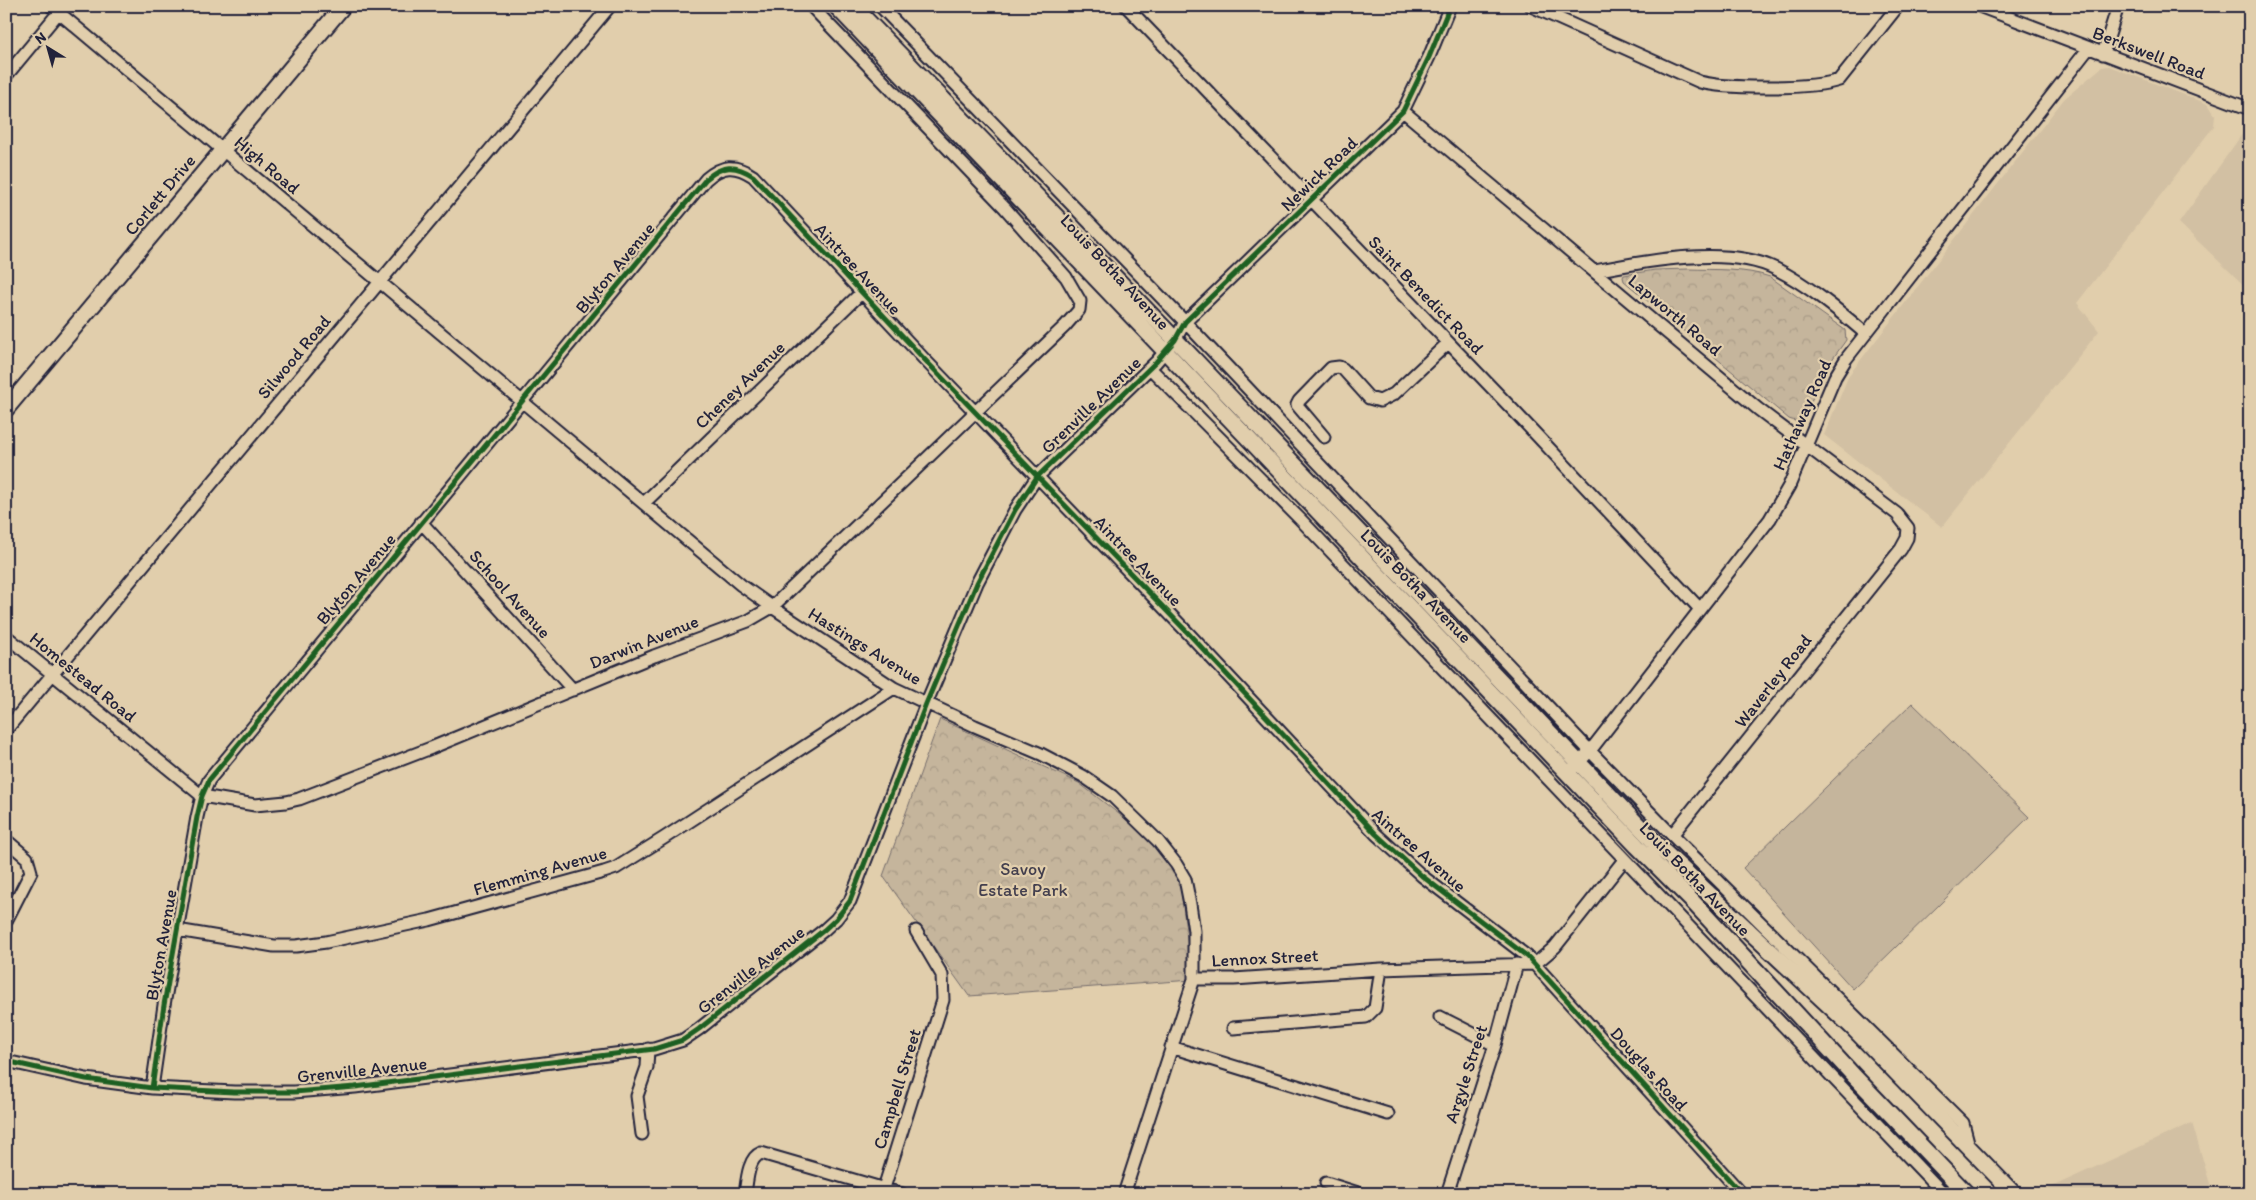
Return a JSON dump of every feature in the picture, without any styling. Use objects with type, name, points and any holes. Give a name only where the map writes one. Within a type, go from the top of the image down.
[{"type":"main road","name":"Corlett Drive","points":[[6,409],[343,6]]},
{"type":"main road","name":"Louis Botha Avenue","points":[[836,6],[1082,262],[1164,352],[1573,768],[1851,1026],[2014,1194]]},
{"type":"main road","name":"Louis Botha Avenue","points":[[853,6],[1174,340],[1573,768],[1854,1077],[1967,1194]]},
{"type":"street","name":"Silwood Road","points":[[6,730],[610,6]]},
{"type":"street","points":[[811,6],[999,202],[1066,277],[1082,262]]},
{"type":"street","name":"Louis Botha Avenue","points":[[880,6],[1185,322],[1672,835],[1962,1123],[1969,1146]]},
{"type":"street","name":"Saint Benedict Road","points":[[1126,6],[1700,609]]},
{"type":"street","name":"Newick Road","points":[[1174,340],[1185,322],[1403,111],[1429,57],[1450,6]]},
{"type":"street","points":[[1531,6],[1700,82],[1784,86],[1828,84],[1839,80],[1898,6]]},
{"type":"street","name":"Berkswell Road","points":[[1979,6],[2250,110]]},
{"type":"street","points":[[2103,54],[2118,6]]},
{"type":"street","name":"High Road","points":[[58,8],[222,151],[462,350]]},
{"type":"street","points":[[6,76],[58,8]]},
{"type":"street","name":"Hathaway Road","points":[[1573,768],[1590,750],[1770,519],[1789,486],[1839,370],[1865,333],[2088,49]]},
{"type":"street","name":"Lapworth Road","points":[[1403,111],[1596,271],[1758,409],[1903,518],[1909,532],[1901,548]]},
{"type":"street","name":"Aintree Avenue","points":[[733,166],[743,169],[753,176],[861,293],[1189,634],[1376,834],[1422,876],[1510,941],[1535,964]]},
{"type":"street","name":"Blyton Avenue","points":[[152,1088],[177,930],[202,796],[218,767],[421,522],[524,402],[706,179],[724,167],[733,166]]},
{"type":"street","points":[[1031,191],[1045,178]]},
{"type":"street","points":[[999,202],[1012,189]]},
{"type":"street","points":[[1596,271],[1638,262],[1676,258],[1754,261],[1776,269],[1790,278],[1834,308],[1865,333]]},
{"type":"street","name":"Darwin Avenue","points":[[138,745],[202,796],[255,805],[286,802],[431,748],[748,621],[772,607],[975,411],[1035,356],[1079,310],[1080,301],[1078,295],[1066,277]]},
{"type":"street","name":"Cheney Avenue","points":[[644,503],[861,293]]},
{"type":"street","name":"Grenville Avenue","points":[[6,1062],[86,1079],[152,1088],[284,1092],[355,1088],[648,1050],[667,1046],[691,1035],[809,942],[840,915],[850,901],[863,872],[926,704],[990,556],[1015,510],[1037,477],[1150,368],[1174,340]]},
{"type":"street","points":[[1324,437],[1297,405],[1331,368],[1335,366],[1343,370],[1369,398],[1380,401],[1394,394],[1448,343]]},
{"type":"street","name":"Hastings Avenue","points":[[462,350],[644,503],[772,607],[894,688],[1041,754],[1083,776],[1112,796],[1158,841],[1176,864],[1187,886],[1194,931],[1194,979]]},
{"type":"street","points":[[1150,368],[1301,520],[1944,1194]]},
{"type":"street","name":"School Avenue","points":[[421,522],[572,690]]},
{"type":"street","name":"Waverley Road","points":[[1672,835],[1901,548]]},
{"type":"street","name":"Homestead Road","points":[[6,636],[138,745]]},
{"type":"street","name":"Flemming Avenue","points":[[177,930],[274,946],[316,944],[428,920],[616,868],[894,688]]},
{"type":"street","points":[[6,840],[27,858],[31,872],[6,921]]},
{"type":"street","points":[[1535,964],[1555,947],[1624,860]]},
{"type":"street","name":"Campbell Street","points":[[884,1188],[943,1000],[942,975],[916,931]]},
{"type":"street","name":"Argyle Street","points":[[1447,1194],[1495,1045],[1517,964]]},
{"type":"street","name":"Lennox Street","points":[[1124,1194],[1194,979],[1234,979],[1381,969],[1535,964]]},
{"type":"street","name":"Douglas Road","points":[[1535,964],[1742,1194]]},
{"type":"street","points":[[1233,1028],[1366,1017],[1375,1008],[1381,969]]},
{"type":"street","points":[[1440,1017],[1495,1045]]},
{"type":"street","points":[[1171,1047],[1388,1114]]},
{"type":"street","points":[[642,1134],[637,1096],[647,1067],[648,1050]]},
{"type":"street","points":[[745,1194],[752,1162],[756,1155],[760,1153],[902,1194]]},
{"type":"street","points":[[1326,1183],[1361,1194]]},
{"type":"shaded area","points":[[2109,66],[2208,104],[2215,115],[2214,126],[2077,303],[2099,331],[1942,527],[1824,435],[1849,375],[2064,99],[2102,67]]},
{"type":"shaded area","points":[[2250,123],[2250,291],[2179,223]]},
{"type":"shaded area","points":[[2192,1123],[2213,1194],[2036,1194]]},
{"type":"green space","points":[[1655,270],[1740,271],[1770,277],[1845,330],[1846,340],[1826,368],[1803,419],[1798,422],[1789,419],[1624,281],[1623,277],[1624,275]]},
{"type":"green space","points":[[1912,703],[2029,817],[1853,989],[1743,868]]},
{"type":"green space","name":"Savoy Estate Park","points":[[940,719],[1079,783],[1137,828],[1179,873],[1192,980],[969,996],[883,876]]},
{"type":"cycle path","points":[[6,1061],[86,1079],[152,1088],[234,1092],[294,1092],[355,1087],[654,1049],[683,1040],[699,1029],[824,930],[836,919],[850,901],[926,704],[977,583],[1015,510],[1037,477],[1156,362],[1175,340],[1185,322],[1403,111],[1429,57],[1450,6]]},
{"type":"cycle path","points":[[152,1088],[164,1005],[197,817],[202,796],[209,780],[706,179],[723,169],[734,168],[753,176],[925,360],[1189,634],[1376,834],[1422,876],[1528,957],[1742,1194]]}]
